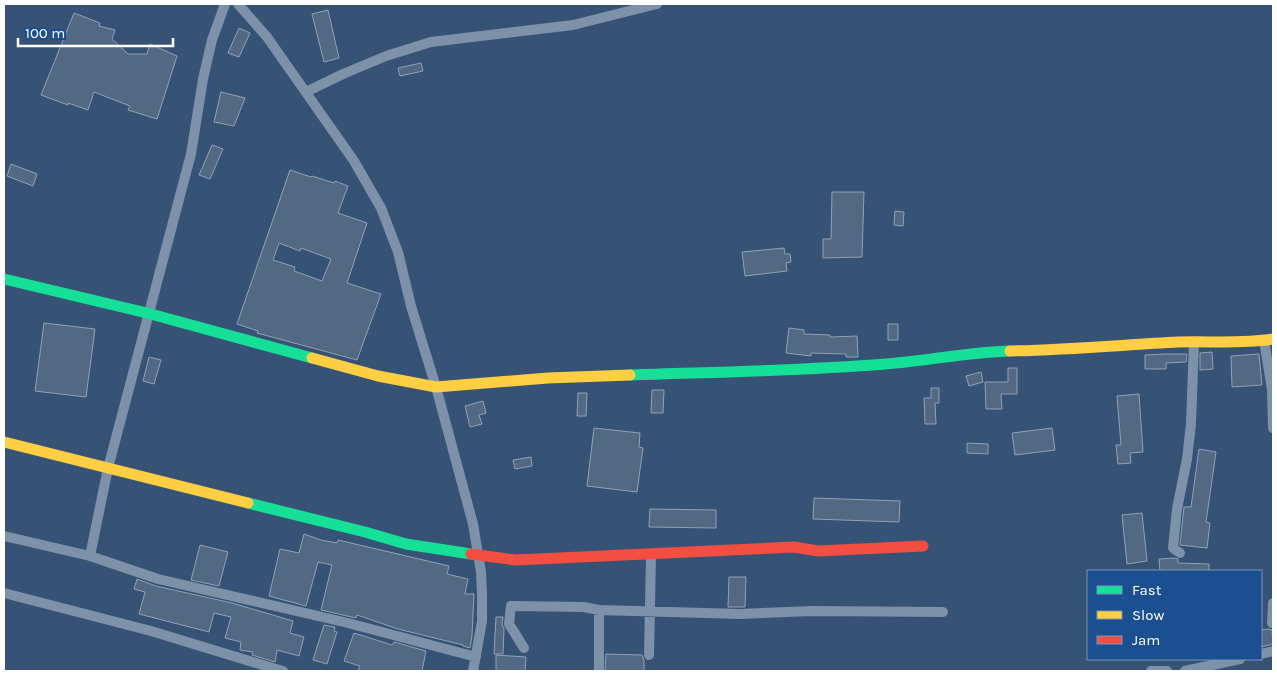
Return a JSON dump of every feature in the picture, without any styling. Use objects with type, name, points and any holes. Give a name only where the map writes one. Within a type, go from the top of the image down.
[{"type":"street","points":[[90,556],[108,468],[190,154],[203,78],[212,40],[225,4]]},
{"type":"street","points":[[238,4],[267,37],[294,78],[354,160],[381,208],[398,252],[411,306],[460,471],[473,524],[481,572],[482,621],[473,671]]},
{"type":"street","points":[[306,92],[386,56],[431,42],[573,25],[656,4]]},
{"type":"street","points":[[4,279],[147,313],[378,376],[436,387],[548,378],[815,369],[887,364],[1003,351],[1062,350],[1194,342],[1252,342],[1269,339],[1273,428]]},
{"type":"street","points":[[1180,553],[1173,548],[1177,509],[1187,459],[1191,424],[1194,342]]},
{"type":"street","points":[[4,442],[406,544],[443,551],[516,560],[651,555],[794,546],[818,551],[923,546]]},
{"type":"street","points":[[4,536],[90,556],[158,579],[348,623],[476,657]]},
{"type":"street","points":[[649,654],[651,555]]},
{"type":"street","points":[[4,593],[151,632],[266,669],[283,671]]},
{"type":"street","points":[[1272,623],[1273,602]]},
{"type":"street","points":[[524,648],[509,624],[511,606],[584,607],[599,610],[740,614],[812,611],[943,612]]},
{"type":"street","points":[[599,610],[599,669]]},
{"type":"street","points":[[1185,671],[1235,660]]},
{"type":"street","points":[[1152,671],[1167,671]]},
{"type":"building","points":[[328,10],[339,58],[324,62],[312,14]]},
{"type":"building","points":[[74,13],[100,23],[99,26],[115,30],[112,39],[128,54],[147,54],[150,44],[177,56],[157,119],[128,110],[130,106],[94,92],[88,110],[41,95]]},
{"type":"building","points":[[239,28],[250,33],[239,57],[228,53]]},
{"type":"building","points":[[421,63],[423,71],[400,76],[398,68]]},
{"type":"building","points":[[221,92],[245,98],[234,126],[214,122]]},
{"type":"building","points":[[212,145],[223,149],[210,179],[199,175]]},
{"type":"building","points":[[11,164],[37,174],[33,186],[7,176]]},
{"type":"building","points":[[290,170],[348,186],[338,213],[367,223],[347,283],[381,294],[357,360],[257,333],[258,331],[237,324]],"holes":[[[279,243],[300,251],[301,248],[331,259],[322,281],[294,271],[295,267],[273,260]]]},
{"type":"building","points":[[832,192],[864,192],[862,257],[823,258],[823,239],[831,239]]},
{"type":"building","points":[[895,211],[904,212],[903,226],[894,225]]},
{"type":"building","points":[[784,248],[785,254],[790,254],[791,262],[786,263],[787,271],[745,276],[742,252]]},
{"type":"building","points":[[44,323],[95,329],[86,397],[35,391]]},
{"type":"building","points":[[888,324],[898,324],[898,340],[888,340]]},
{"type":"building","points":[[789,328],[804,330],[804,334],[830,335],[830,337],[857,336],[858,357],[846,357],[846,354],[811,353],[811,356],[786,353]]},
{"type":"building","points":[[1212,352],[1213,369],[1200,370],[1200,353]]},
{"type":"building","points":[[1187,354],[1186,362],[1166,363],[1166,369],[1145,369],[1145,355]]},
{"type":"building","points":[[1259,354],[1262,385],[1232,387],[1231,356]]},
{"type":"building","points":[[149,357],[161,360],[154,384],[143,381]]},
{"type":"building","points":[[1008,368],[1017,368],[1017,394],[1001,394],[1002,409],[986,409],[985,382],[1008,382]]},
{"type":"building","points":[[981,372],[983,382],[969,386],[966,376]]},
{"type":"building","points":[[931,388],[939,388],[939,403],[935,403],[936,424],[925,424],[924,398],[931,398]]},
{"type":"building","points":[[652,390],[664,390],[663,413],[651,413]]},
{"type":"building","points":[[578,393],[587,393],[586,416],[577,416]]},
{"type":"building","points":[[1139,394],[1143,452],[1130,453],[1131,463],[1118,464],[1116,445],[1121,445],[1117,396]]},
{"type":"building","points":[[483,401],[486,413],[479,415],[482,424],[470,427],[465,406]]},
{"type":"building","points":[[594,428],[640,433],[639,447],[643,448],[637,492],[587,486]]},
{"type":"building","points":[[1052,428],[1055,450],[1015,455],[1012,433]]},
{"type":"building","points":[[967,443],[988,444],[988,454],[967,453]]},
{"type":"building","points":[[1199,449],[1216,452],[1206,522],[1210,523],[1207,548],[1180,545],[1184,507],[1191,507]]},
{"type":"building","points":[[531,457],[532,466],[515,469],[513,460]]},
{"type":"building","points":[[814,498],[900,501],[899,522],[813,519]]},
{"type":"building","points":[[650,509],[716,510],[716,528],[649,527]]},
{"type":"building","points":[[1142,513],[1147,561],[1127,564],[1122,515]]},
{"type":"building","points":[[304,534],[321,540],[337,543],[338,540],[449,566],[447,574],[468,579],[465,594],[474,594],[470,648],[398,629],[357,615],[356,618],[321,610],[332,565],[318,562],[306,606],[269,596],[280,549],[299,553]]},
{"type":"building","points":[[200,545],[228,552],[219,586],[191,580]]},
{"type":"building","points":[[1175,558],[1178,559],[1178,563],[1209,564],[1209,570],[1160,570],[1159,559]]},
{"type":"building","points":[[729,577],[746,577],[745,607],[728,607]]},
{"type":"building","points":[[137,579],[156,586],[232,603],[293,621],[290,633],[304,637],[299,656],[277,650],[275,662],[252,655],[253,652],[240,650],[241,642],[225,638],[231,617],[214,613],[209,632],[139,614],[145,592],[134,589]]},
{"type":"building","points":[[496,617],[503,617],[503,654],[494,654]]},
{"type":"building","points":[[324,625],[335,627],[334,631],[337,632],[327,664],[313,660]]},
{"type":"building","points":[[1262,630],[1272,630],[1273,644],[1262,647]]},
{"type":"building","points":[[354,633],[392,645],[394,642],[426,651],[422,671],[358,671],[360,666],[344,661]]},
{"type":"building","points":[[606,654],[642,655],[644,671],[605,671]]},
{"type":"building","points":[[496,655],[526,657],[525,671],[496,671]]},
{"type":"traffic: fast","points":[[4,279],[147,313],[312,358]]},
{"type":"traffic: fast","points":[[630,375],[758,371],[901,363],[1010,351]]},
{"type":"traffic: fast","points":[[248,503],[406,544],[471,554]]},
{"type":"traffic: slow","points":[[1010,351],[1273,339]]},
{"type":"traffic: slow","points":[[312,358],[378,376],[436,387],[548,378],[630,375]]},
{"type":"traffic: slow","points":[[4,442],[248,503]]},
{"type":"traffic: jam","points":[[471,554],[516,560],[794,547],[818,551],[923,546]]}]
